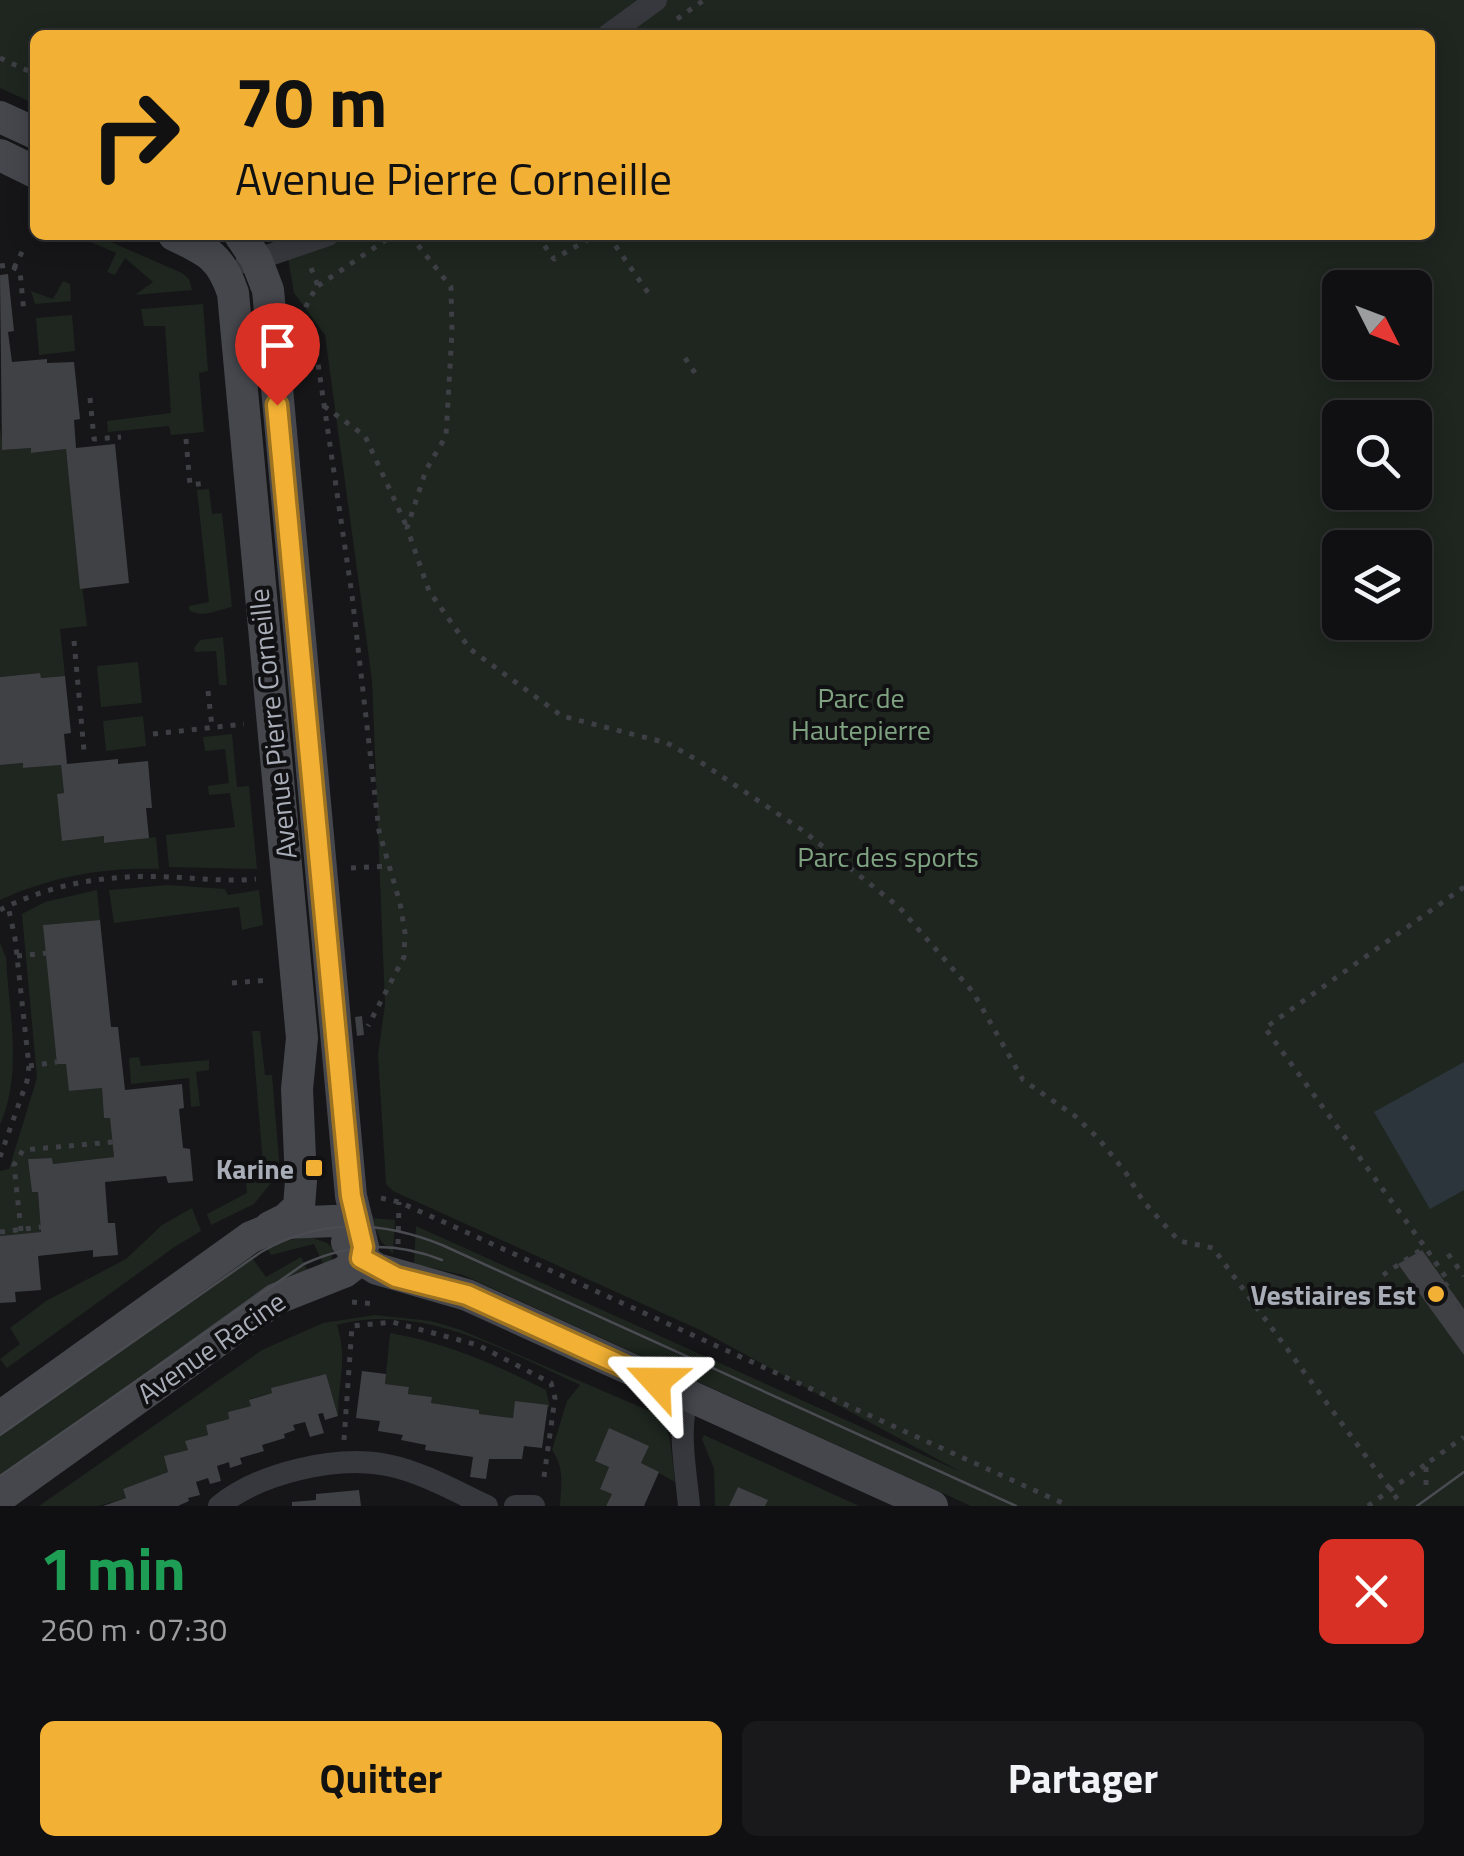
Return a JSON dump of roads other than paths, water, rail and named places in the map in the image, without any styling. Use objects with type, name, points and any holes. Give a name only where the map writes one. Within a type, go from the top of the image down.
[{"type":"street","points":[[615,30],[656,0]]},
{"type":"street","points":[[0,117],[30,131]]},
{"type":"street","points":[[0,155],[30,170]]},
{"type":"street","points":[[183,240],[214,257],[225,271],[248,247],[302,245],[315,240]]},
{"type":"street","name":"Avenue Pierre Corneille","points":[[248,247],[268,290],[351,1196],[358,1212],[361,1258]]},
{"type":"street","name":"Avenue Pierre Corneille","points":[[225,271],[233,294],[302,1038],[297,1089],[299,1207],[270,1227]]},
{"type":"street","points":[[0,1417],[251,1237],[270,1227],[358,1212],[324,1082],[302,1038]]},
{"type":"street","points":[[361,1258],[396,1277],[467,1295],[932,1506]]},
{"type":"street","name":"Avenue Racine","points":[[0,1497],[276,1299],[344,1272],[361,1258]]},
{"type":"street","points":[[688,1396],[682,1413],[689,1506]]},
{"type":"street","points":[[219,1506],[268,1476],[343,1464],[386,1464],[486,1506]]},
{"type":"street","points":[[515,1506],[534,1506]]},
{"type":"tram line","points":[[0,1435],[261,1252],[328,1228],[373,1227],[442,1245],[1016,1506]]},
{"type":"tram line","points":[[0,1476],[304,1264],[338,1252],[372,1247],[407,1250],[442,1260]]},
{"type":"tram line","points":[[1417,1506],[1464,1472]]},
{"type":"place","name":"Karine","points":[[314,1168]]},
{"type":"place","name":"Vestiaires Est","points":[[1436,1294]]},
{"type":"park label","name":"Parc de Hautepierre","points":[[861,713]]},
{"type":"park label","name":"Parc des sports","points":[[888,856]]}]
